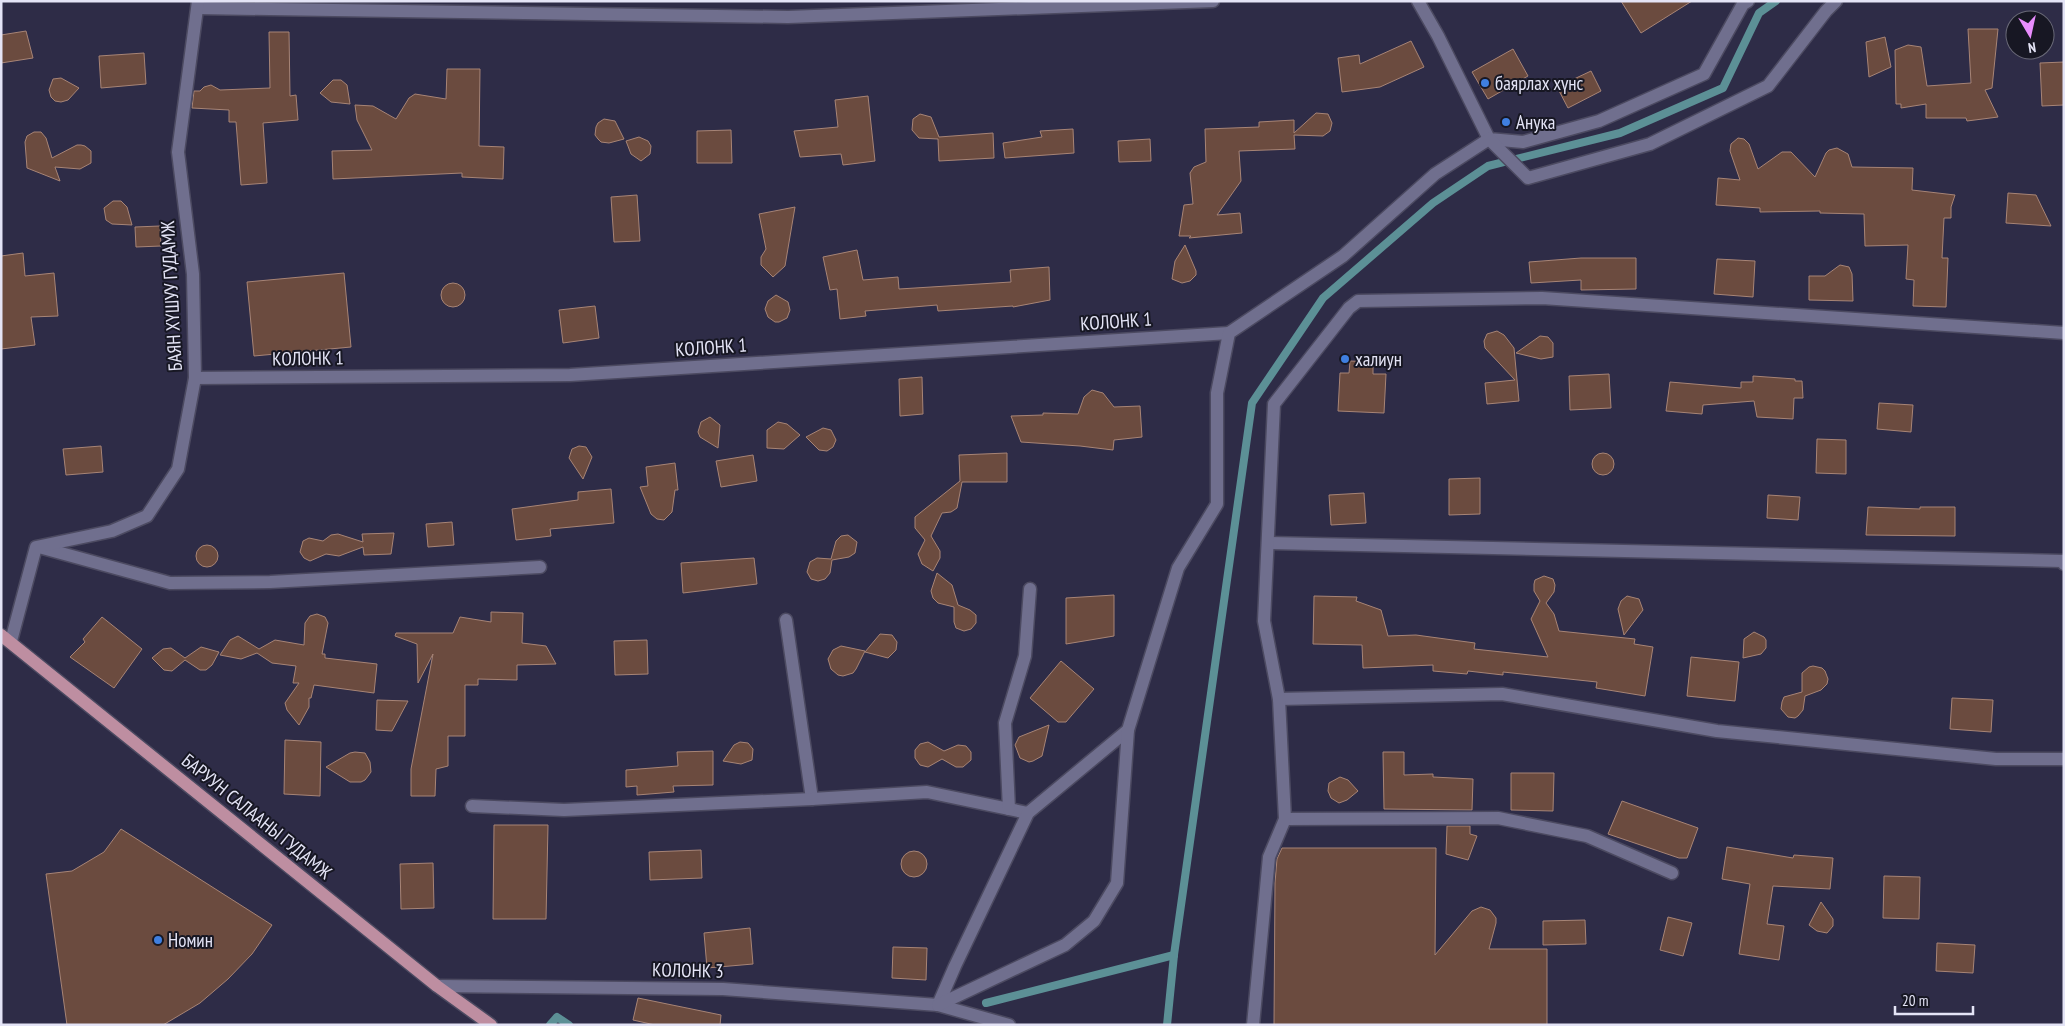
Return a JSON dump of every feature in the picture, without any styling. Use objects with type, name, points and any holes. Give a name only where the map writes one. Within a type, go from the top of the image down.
[{"type":"main road","name":"БАРУУН САЛААНЫ ГУДАМЖ","points":[[6,638],[437,986],[491,1025]]},
{"type":"street","points":[[198,4],[788,17],[1213,1]]},
{"type":"street","points":[[1418,1],[1438,36],[1489,139],[1528,178],[1650,144],[1768,86],[1826,11],[1836,1]]},
{"type":"street","points":[[938,1005],[1065,945],[1094,921],[1117,883],[1128,730],[1178,568],[1217,504],[1217,392],[1229,333],[1343,256],[1435,174],[1489,139],[1523,142],[1600,122],[1704,74],[1743,4],[1748,1]]},
{"type":"street","name":"БАЯН ХҮШУУ ГУДАМЖ","points":[[36,547],[112,530],[147,516],[178,469],[195,378],[193,274],[178,152],[198,4]]},
{"type":"street","points":[[1253,1025],[1269,857],[1285,819],[1279,699],[1264,620],[1274,404],[1349,308],[1358,301],[1542,298],[2064,333]]},
{"type":"street","name":"КОЛОНК 1","points":[[195,378],[570,374],[1229,333]]},
{"type":"street","points":[[1268,543],[2062,561],[2064,564]]},
{"type":"street","points":[[6,638],[36,547],[170,583],[270,582],[540,567]]},
{"type":"street","points":[[1008,809],[1005,723],[1025,656],[1030,589]]},
{"type":"street","points":[[786,620],[812,799]]},
{"type":"street","points":[[1279,699],[1502,694],[1717,731],[1996,758],[2064,758]]},
{"type":"street","points":[[938,1005],[1028,813],[1128,730]]},
{"type":"street","points":[[472,806],[564,810],[927,792],[1028,813]]},
{"type":"street","points":[[1285,819],[1498,818],[1588,836],[1672,873]]},
{"type":"street","name":"КОЛОНК 3","points":[[437,986],[723,989],[938,1005],[1009,1025]]},
{"type":"building","points":[[1621,1],[1692,1],[1641,33]]},
{"type":"building","points":[[1968,29],[1998,29],[1992,88],[1985,90],[1998,117],[1967,121],[1966,118],[1926,118],[1926,104],[1901,108],[1901,104],[1896,104],[1895,50],[1908,45],[1921,47],[1927,86],[1971,83]]},
{"type":"building","points":[[26,31],[33,58],[1,63],[1,35]]},
{"type":"building","points":[[269,32],[289,32],[290,96],[296,95],[298,120],[263,123],[267,183],[241,185],[236,122],[229,122],[229,110],[192,108],[194,91],[200,91],[204,87],[211,85],[220,90],[270,88]]},
{"type":"building","points":[[1885,37],[1891,67],[1869,77],[1866,42]]},
{"type":"building","points":[[1411,41],[1424,67],[1380,87],[1342,92],[1338,58],[1359,55],[1360,64]]},
{"type":"building","points":[[1513,49],[1528,76],[1488,99],[1472,72]]},
{"type":"building","points":[[144,53],[146,84],[101,88],[99,56]]},
{"type":"building","points":[[2064,62],[2064,105],[2042,106],[2040,63]]},
{"type":"building","points":[[447,69],[480,69],[479,146],[504,147],[503,179],[462,177],[462,173],[333,179],[332,151],[372,150],[357,120],[355,105],[373,106],[396,119],[409,98],[415,94],[446,99]]},
{"type":"building","points":[[1591,71],[1601,91],[1568,108],[1557,87]]},
{"type":"building","points":[[61,78],[79,88],[68,100],[61,102],[55,101],[51,97],[49,90],[53,79]]},
{"type":"building","points":[[333,80],[341,80],[347,85],[350,104],[331,102],[320,93]]},
{"type":"building","points":[[868,96],[875,161],[843,165],[841,154],[800,157],[794,131],[838,127],[835,100]]},
{"type":"building","points":[[1316,113],[1328,114],[1332,123],[1330,131],[1323,136],[1294,135],[1295,149],[1239,151],[1241,181],[1217,215],[1240,213],[1242,233],[1189,238],[1191,236],[1179,236],[1184,205],[1193,204],[1190,173],[1194,167],[1206,162],[1205,129],[1259,127],[1259,122],[1294,120],[1294,133]]},
{"type":"building","points":[[920,114],[931,117],[939,137],[993,133],[994,158],[939,161],[938,139],[919,138],[912,130],[913,119]]},
{"type":"building","points":[[604,119],[615,121],[624,139],[609,143],[601,142],[598,139],[595,135],[596,127]]},
{"type":"building","points":[[1073,129],[1074,153],[1005,158],[1003,143],[1042,137],[1040,131]]},
{"type":"building","points":[[731,130],[732,163],[697,163],[697,131]]},
{"type":"building","points":[[34,132],[41,132],[46,138],[52,158],[77,145],[81,145],[91,151],[91,163],[80,169],[55,167],[60,181],[27,168],[25,142],[27,136]]},
{"type":"building","points":[[639,137],[648,141],[651,146],[650,154],[641,161],[631,154],[626,141]]},
{"type":"building","points":[[1738,138],[1744,139],[1749,144],[1758,169],[1782,152],[1791,152],[1815,177],[1826,153],[1837,148],[1848,154],[1852,167],[1913,168],[1912,190],[1955,195],[1951,207],[1951,218],[1944,218],[1942,258],[1948,258],[1946,307],[1913,306],[1914,280],[1906,279],[1908,245],[1865,246],[1864,214],[1820,213],[1820,211],[1760,212],[1760,208],[1716,205],[1718,178],[1740,180],[1730,151],[1731,144]]},
{"type":"building","points":[[1150,139],[1151,161],[1119,162],[1118,141]]},
{"type":"building","points":[[2008,193],[2036,195],[2051,226],[2006,223]]},
{"type":"building","points":[[637,195],[640,241],[614,242],[611,197]]},
{"type":"building","points":[[113,201],[121,201],[127,207],[132,225],[112,224],[106,220],[104,208]]},
{"type":"building","points":[[795,207],[785,266],[773,277],[761,265],[761,257],[766,249],[759,214]]},
{"type":"building","points":[[160,226],[161,246],[136,247],[135,227]]},
{"type":"building","points":[[1185,245],[1196,275],[1190,281],[1182,283],[1172,279],[1175,261]]},
{"type":"building","points":[[857,250],[863,280],[898,277],[899,289],[1011,282],[1010,270],[1049,267],[1050,300],[1013,307],[938,311],[937,305],[865,311],[866,316],[840,319],[837,289],[830,290],[823,257]]},
{"type":"building","points":[[23,253],[25,276],[54,273],[58,316],[31,317],[35,345],[1,349],[1,256]]},
{"type":"building","points":[[1581,258],[1636,258],[1636,289],[1581,290],[1581,280],[1531,283],[1529,262]]},
{"type":"building","points":[[1717,259],[1755,261],[1753,297],[1714,294]]},
{"type":"building","points":[[1840,265],[1849,267],[1852,274],[1853,301],[1809,300],[1809,276],[1825,276]]},
{"type":"building","points":[[344,273],[351,347],[254,356],[247,282]]},
{"type":"building","points":[[453,283],[462,286],[465,295],[462,304],[453,307],[444,304],[441,295],[444,286]]},
{"type":"building","points":[[776,295],[788,302],[790,310],[787,318],[779,322],[775,322],[768,317],[765,309],[768,301]]},
{"type":"building","points":[[595,306],[599,338],[563,343],[559,310]]},
{"type":"building","points":[[1497,331],[1504,335],[1514,348],[1519,401],[1487,404],[1485,383],[1515,380],[1485,348],[1484,341],[1487,334]]},
{"type":"building","points":[[1540,336],[1548,337],[1553,343],[1553,357],[1541,359],[1516,353]]},
{"type":"building","points":[[1350,361],[1373,362],[1373,374],[1386,374],[1384,413],[1338,411],[1340,373],[1349,373]]},
{"type":"building","points":[[1609,374],[1611,408],[1570,410],[1569,376]]},
{"type":"building","points":[[1753,376],[1802,381],[1803,398],[1794,398],[1793,419],[1757,417],[1754,401],[1703,405],[1702,414],[1666,411],[1670,382],[1741,388],[1741,382],[1753,382]]},
{"type":"building","points":[[922,377],[923,414],[900,416],[899,379]]},
{"type":"building","points":[[1092,390],[1103,393],[1114,407],[1140,406],[1142,437],[1114,440],[1113,450],[1021,442],[1011,416],[1043,415],[1043,413],[1078,414],[1084,397]]},
{"type":"building","points":[[1879,403],[1913,405],[1911,432],[1877,429]]},
{"type":"building","points":[[710,417],[720,425],[718,448],[700,437],[698,432],[701,422]]},
{"type":"building","points":[[778,422],[787,424],[800,435],[784,449],[767,448],[767,430]]},
{"type":"building","points":[[823,428],[831,430],[836,440],[833,447],[827,451],[819,450],[806,437]]},
{"type":"building","points":[[1817,439],[1846,440],[1846,474],[1816,473]]},
{"type":"building","points":[[101,446],[103,472],[66,475],[63,449]]},
{"type":"building","points":[[579,446],[586,447],[592,457],[583,479],[569,458],[572,449]]},
{"type":"building","points":[[1007,453],[1007,482],[962,482],[957,508],[951,512],[942,513],[931,536],[940,551],[940,558],[933,571],[922,564],[918,554],[925,540],[915,528],[915,517],[960,481],[959,455]]},
{"type":"building","points":[[1599,453],[1607,453],[1614,460],[1614,468],[1607,475],[1599,475],[1592,468],[1592,460]]},
{"type":"building","points":[[753,455],[757,481],[721,487],[716,461]]},
{"type":"building","points":[[675,463],[678,490],[675,490],[672,512],[664,520],[657,519],[651,514],[640,487],[648,486],[646,467]]},
{"type":"building","points":[[1480,478],[1480,514],[1449,515],[1449,479]]},
{"type":"building","points":[[611,489],[614,523],[550,529],[551,536],[516,540],[512,509],[578,500],[578,492]]},
{"type":"building","points":[[1364,493],[1366,523],[1331,525],[1329,495]]},
{"type":"building","points":[[1768,495],[1800,497],[1798,520],[1767,518]]},
{"type":"building","points":[[1868,507],[1920,509],[1920,507],[1955,507],[1955,536],[1866,535]]},
{"type":"building","points":[[452,522],[454,545],[428,547],[426,524]]},
{"type":"building","points":[[394,533],[391,554],[364,555],[363,547],[339,556],[326,554],[310,561],[304,558],[300,552],[303,541],[309,538],[323,541],[331,535],[338,534],[363,542],[362,534]]},
{"type":"building","points":[[848,535],[857,542],[855,553],[849,557],[832,560],[830,573],[825,579],[818,581],[811,579],[807,572],[810,562],[817,558],[831,559],[836,541],[841,536]]},
{"type":"building","points":[[207,545],[215,548],[218,556],[215,564],[207,567],[199,564],[196,556],[199,548]]},
{"type":"building","points":[[754,558],[757,584],[683,593],[681,563]]},
{"type":"building","points":[[937,573],[952,585],[958,605],[976,615],[976,623],[971,629],[964,631],[956,628],[954,607],[938,603],[933,598],[931,591]]},
{"type":"building","points":[[1544,576],[1553,579],[1555,585],[1554,592],[1546,603],[1554,614],[1559,631],[1635,639],[1634,644],[1653,647],[1645,696],[1596,688],[1597,682],[1503,672],[1503,675],[1468,671],[1467,674],[1433,671],[1433,665],[1363,668],[1362,645],[1313,644],[1314,596],[1357,597],[1356,601],[1381,610],[1388,636],[1416,635],[1475,643],[1474,649],[1548,657],[1531,619],[1540,601],[1534,591],[1535,580]]},
{"type":"building","points":[[1114,595],[1114,636],[1066,644],[1066,598]]},
{"type":"building","points":[[1627,596],[1639,599],[1643,610],[1624,635],[1618,609],[1621,601]]},
{"type":"building","points":[[491,612],[523,613],[522,643],[546,646],[556,664],[517,665],[517,680],[478,679],[478,685],[465,685],[465,736],[448,736],[448,766],[436,769],[435,796],[411,796],[411,769],[433,654],[418,683],[417,644],[395,636],[396,633],[453,633],[460,617],[491,622]]},
{"type":"building","points":[[317,614],[325,617],[328,623],[322,654],[325,654],[325,658],[377,664],[374,693],[314,685],[311,698],[309,698],[309,707],[299,725],[287,710],[285,703],[299,683],[293,683],[296,666],[272,663],[257,653],[241,659],[220,655],[230,640],[238,636],[259,649],[275,640],[304,645],[305,623],[310,616]]},
{"type":"building","points":[[102,617],[142,649],[114,688],[70,657],[85,642],[83,639]]},
{"type":"building","points":[[1754,632],[1764,637],[1766,648],[1761,654],[1743,658],[1744,639]]},
{"type":"building","points":[[880,634],[892,635],[897,642],[896,650],[888,658],[865,652]]},
{"type":"building","points":[[647,640],[648,674],[615,675],[614,641]]},
{"type":"building","points":[[841,646],[865,651],[853,673],[843,676],[838,675],[831,669],[828,659],[833,650]]},
{"type":"building","points":[[201,647],[219,652],[212,665],[206,670],[200,670],[185,660],[172,671],[164,670],[152,658],[163,649],[171,648],[185,658]]},
{"type":"building","points":[[1691,657],[1739,662],[1735,701],[1687,696]]},
{"type":"building","points":[[1061,661],[1094,689],[1066,722],[1058,722],[1030,698]]},
{"type":"building","points":[[1813,666],[1822,668],[1825,671],[1828,679],[1827,684],[1821,690],[1805,696],[1803,710],[1798,716],[1795,718],[1788,717],[1781,709],[1784,697],[1802,692],[1802,673]]},
{"type":"building","points":[[1952,698],[1993,700],[1991,732],[1950,729]]},
{"type":"building","points":[[377,700],[408,701],[392,731],[376,730]]},
{"type":"building","points":[[1049,725],[1042,756],[1029,762],[1020,758],[1015,745],[1019,737]]},
{"type":"building","points":[[285,740],[321,742],[320,796],[284,794]]},
{"type":"building","points":[[740,742],[748,743],[753,749],[752,760],[741,764],[723,761],[734,745]]},
{"type":"building","points":[[928,742],[944,751],[958,745],[966,746],[971,752],[971,760],[963,767],[956,767],[942,759],[928,767],[920,765],[915,758],[915,750],[920,744]]},
{"type":"building","points":[[713,751],[713,785],[673,786],[674,792],[637,795],[637,786],[626,787],[626,770],[678,766],[677,752]]},
{"type":"building","points":[[1383,752],[1404,752],[1404,775],[1433,774],[1433,777],[1473,779],[1472,810],[1384,809]]},
{"type":"building","points":[[350,753],[365,753],[370,762],[371,772],[365,780],[350,782],[326,767]]},
{"type":"building","points":[[1511,773],[1554,773],[1553,811],[1511,810]]},
{"type":"building","points":[[1340,777],[1348,780],[1358,791],[1347,800],[1339,803],[1331,798],[1328,791],[1329,783]]},
{"type":"building","points":[[1622,801],[1698,828],[1687,858],[1679,858],[1608,834]]},
{"type":"building","points":[[494,825],[548,825],[546,919],[493,919]]},
{"type":"building","points":[[1447,826],[1470,826],[1470,834],[1477,836],[1468,860],[1446,854]]},
{"type":"building","name":"Номин","points":[[121,829],[272,925],[252,954],[228,979],[200,1003],[163,1025],[67,1025],[46,874],[72,871],[104,852]]},
{"type":"building","points":[[1727,847],[1793,858],[1794,855],[1833,858],[1830,889],[1773,886],[1767,924],[1784,926],[1779,960],[1739,954],[1750,884],[1722,879]]},
{"type":"building","points":[[1282,848],[1436,848],[1435,955],[1472,911],[1481,907],[1490,910],[1496,918],[1496,923],[1489,949],[1547,949],[1547,1025],[1274,1025],[1275,883],[1277,859]]},
{"type":"building","points":[[701,850],[702,878],[650,880],[649,852]]},
{"type":"building","points":[[914,851],[923,855],[927,864],[923,873],[914,877],[905,873],[901,864],[905,855]]},
{"type":"building","points":[[433,863],[434,908],[401,909],[400,864]]},
{"type":"building","points":[[1884,876],[1920,877],[1919,919],[1883,918]]},
{"type":"building","points":[[1821,902],[1833,919],[1833,926],[1827,933],[1817,931],[1809,925]]},
{"type":"building","points":[[1668,917],[1692,923],[1683,956],[1660,950]]},
{"type":"building","points":[[1585,920],[1586,944],[1543,945],[1543,921]]},
{"type":"building","points":[[750,928],[753,964],[707,968],[704,933]]},
{"type":"building","points":[[1937,943],[1975,945],[1973,973],[1936,971]]},
{"type":"building","points":[[893,947],[927,948],[926,980],[892,978]]},
{"type":"building","points":[[638,998],[721,1015],[720,1025],[655,1025],[633,1020]]},
{"type":"waterway","points":[[1167,1025],[1174,955],[1252,403],[1323,298],[1433,203],[1488,166],[1620,133],[1723,88],[1759,13],[1776,1]]},
{"type":"waterway","points":[[986,1003],[1174,955]]},
{"type":"waterway","points":[[550,1025],[557,1017],[569,1025]]},
{"type":"place","name":"баярлах хүнс","points":[[1485,83]]},
{"type":"place","name":"Анука","points":[[1506,122]]},
{"type":"place","name":"халиун","points":[[1345,359]]},
{"type":"place","name":"Номин","points":[[158,940]]}]
